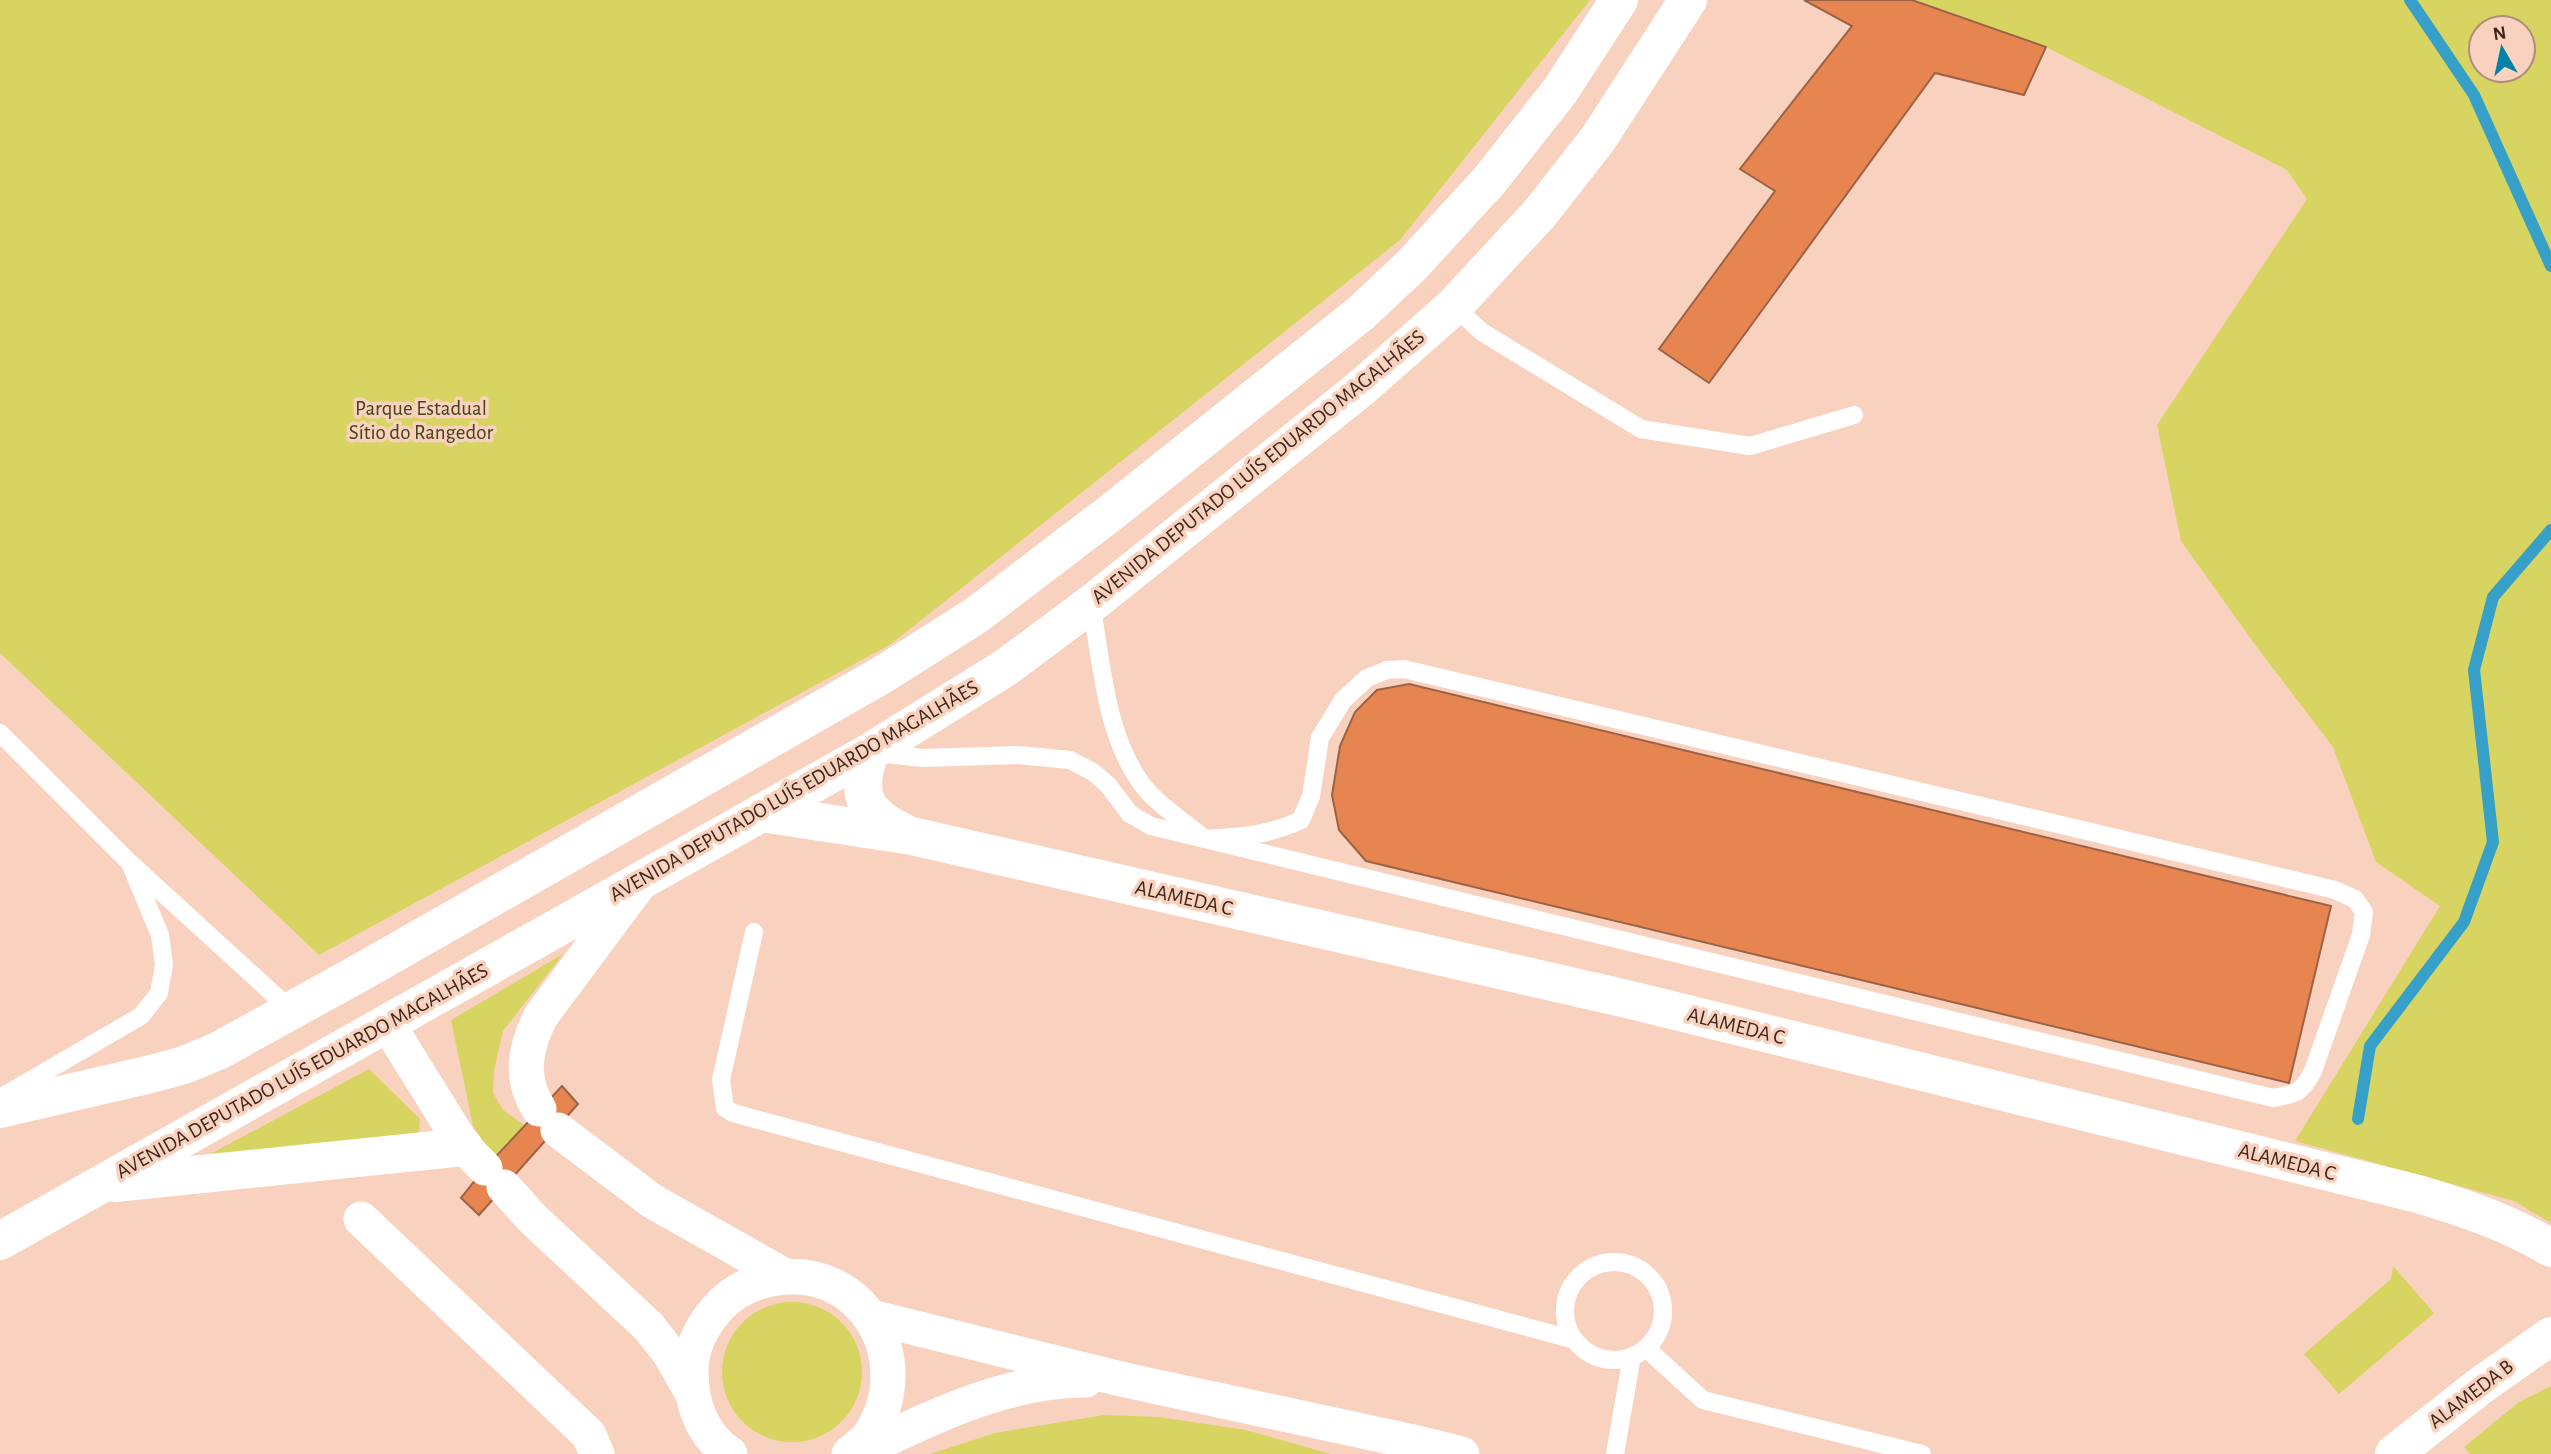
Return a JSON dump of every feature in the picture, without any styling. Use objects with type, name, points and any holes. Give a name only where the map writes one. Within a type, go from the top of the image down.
[{"type":"main road","points":[[0,1109],[184,1065],[218,1051],[882,675],[975,617],[1361,313],[1411,266],[1489,181],[1560,91],[1619,0]]},
{"type":"main road","name":"AVENIDA DEPUTADO LUÍS EDUARDO MAGALHÃES","points":[[0,1241],[870,752],[1005,667],[1091,604],[1360,389],[1454,306],[1540,213],[1598,139],[1688,0]]},
{"type":"main road","name":"ALAMEDA C","points":[[870,752],[862,777],[862,790],[868,807],[882,821],[912,836]]},
{"type":"main road","name":"ALAMEDA C","points":[[761,813],[912,836],[1631,1000],[2418,1194],[2466,1208],[2506,1224],[2551,1248]]},
{"type":"main road","points":[[99,1185],[484,1167]]},
{"type":"main road","name":"ALAMEDA B","points":[[2394,1454],[2480,1386],[2551,1336]]},
{"type":"street","points":[[643,879],[541,1016],[527,1053],[527,1084],[548,1119],[652,1201],[786,1276]]},
{"type":"street","points":[[387,1023],[484,1167],[533,1219],[649,1327],[670,1354],[697,1422],[730,1454]]},
{"type":"street","points":[[361,1219],[589,1435],[597,1454]]},
{"type":"street","points":[[697,1422],[691,1357],[702,1326],[709,1317],[724,1300],[752,1283],[786,1276],[817,1280],[847,1294],[871,1317],[886,1346],[890,1378],[883,1410],[867,1438],[849,1454]]},
{"type":"street","points":[[871,1317],[1125,1380],[1421,1448],[1462,1454]]},
{"type":"street","points":[[854,1454],[939,1414],[1031,1385],[1067,1380],[1125,1380]]},
{"type":"lane","points":[[1454,306],[1482,332],[1641,429],[1750,446],[1854,415]]},
{"type":"lane","points":[[870,752],[922,758],[1018,755],[1070,760],[1093,772],[1108,785],[1130,814],[1151,826],[2273,1098],[2304,1088],[2313,1071],[2361,935],[2364,912],[2355,899],[2335,890],[1404,669],[1387,670],[1367,678],[1343,700],[1320,738],[1311,796],[1301,820],[1280,830],[1252,836],[1205,839],[1142,786],[1125,758],[1112,722],[1091,604]]},
{"type":"lane","points":[[0,733],[130,863],[292,1011]]},
{"type":"lane","points":[[0,1098],[141,1016],[159,993],[164,965],[160,935],[130,863]]},
{"type":"lane","points":[[754,932],[721,1080],[721,1096],[725,1108],[733,1113],[1574,1340]]},
{"type":"lane","points":[[1607,1263],[1623,1263],[1638,1268],[1651,1278],[1659,1291],[1663,1307],[1662,1322],[1656,1336],[1639,1352],[1617,1360],[1602,1359],[1587,1352],[1574,1340],[1567,1325],[1565,1308],[1573,1285],[1591,1268],[1607,1263]]},
{"type":"lane","points":[[1615,1454],[1639,1352]]},
{"type":"lane","points":[[1639,1352],[1703,1400],[1922,1454]]},
{"type":"green space","name":"Parque Estadual Sítio do Rangedor","points":[[0,0],[1590,0],[1400,240],[891,644],[319,955],[0,653]]},
{"type":"green space","points":[[1916,0],[2551,0],[2551,1223],[2514,1201],[2295,1141],[2440,906],[2376,862],[2333,747],[2181,541],[2157,425],[2307,199],[2287,170],[2046,47]]},
{"type":"green space","points":[[563,954],[503,1031],[494,1070],[493,1093],[503,1110],[524,1125],[498,1156],[486,1145],[473,1126],[451,1020]]},
{"type":"green space","points":[[369,1069],[420,1119],[419,1132],[399,1143],[188,1166]]},
{"type":"green space","points":[[2393,1266],[2434,1313],[2339,1394],[2304,1354],[2391,1279]]},
{"type":"green space","points":[[792,1302],[819,1307],[842,1322],[857,1345],[862,1372],[857,1399],[842,1422],[819,1437],[792,1442],[765,1437],[742,1422],[727,1399],[722,1372],[727,1345],[742,1322],[765,1307]]},
{"type":"green space","points":[[2551,1386],[2551,1454],[2470,1454],[2464,1447],[2519,1402]]},
{"type":"green space","points":[[1104,1415],[1159,1417],[1246,1430],[1331,1454],[930,1454],[995,1433]]},
{"type":"building","points":[[1804,0],[1912,0],[2046,47],[2024,95],[1935,73],[1709,383],[1659,349],[1775,191],[1740,169],[1852,26]]},
{"type":"building","points":[[1409,684],[2331,906],[2289,1083],[1366,861],[1339,830],[1332,795],[1340,746],[1355,712],[1377,690]]},
{"type":"building","points":[[562,1086],[578,1104],[479,1215],[461,1198],[485,1168]]},
{"type":"waterway","points":[[2410,0],[2474,95],[2551,266]]},
{"type":"waterway","points":[[2358,1119],[2370,1046],[2464,922],[2493,842],[2474,670],[2493,597],[2551,530]]}]
